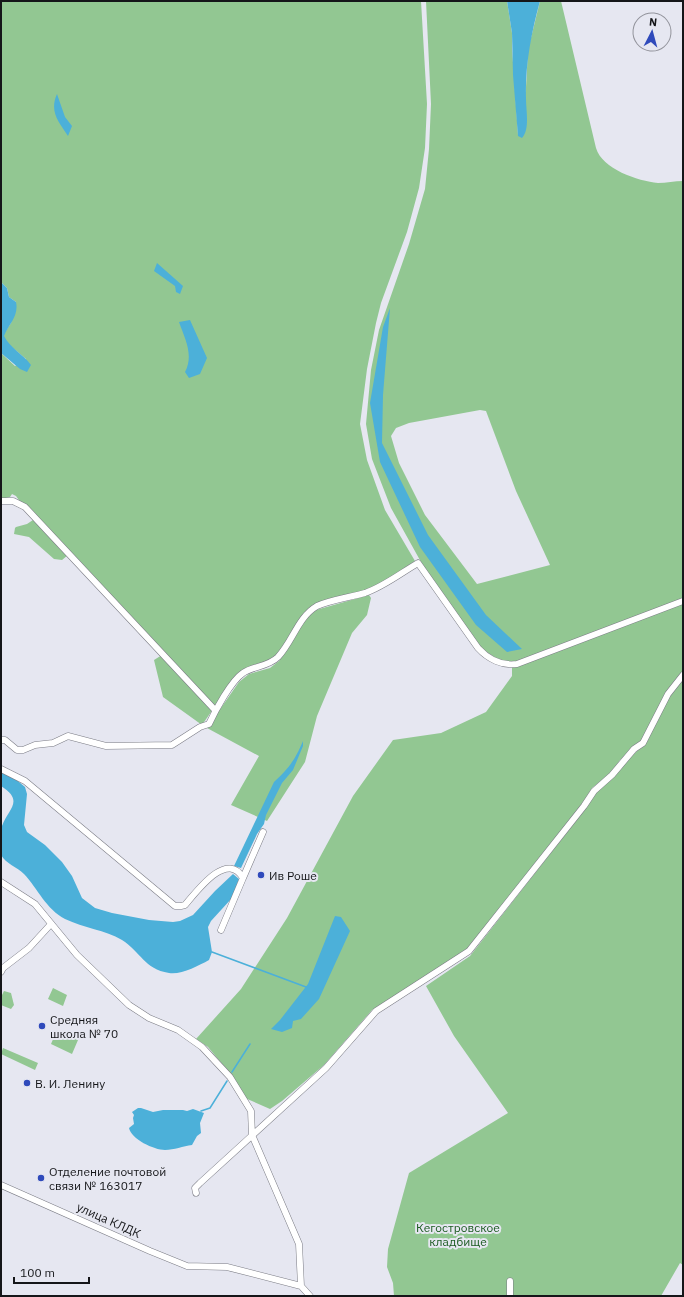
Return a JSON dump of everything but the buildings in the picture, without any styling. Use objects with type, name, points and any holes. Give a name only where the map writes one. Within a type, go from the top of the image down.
[{"type":"street","points":[[1,501],[13,501],[25,507],[215,710]]},
{"type":"street","points":[[1,740],[5,740],[17,750],[23,750],[35,745],[53,743],[68,736],[106,746],[172,745],[200,727],[209,724],[215,710],[236,679],[243,673],[263,666],[279,656],[309,612],[318,606],[366,593],[418,563],[483,654],[503,664],[517,664],[683,602]]},
{"type":"street","points":[[196,1193],[195,1188],[198,1185],[326,1068],[376,1011],[469,952],[584,806],[594,791],[612,774],[634,749],[643,743],[668,694],[683,675]]},
{"type":"street","points":[[1,769],[25,781],[175,906],[185,905],[211,876],[223,869],[232,868],[240,872],[244,878]]},
{"type":"street","points":[[221,930],[264,832]]},
{"type":"street","points":[[1,882],[35,904],[77,955],[129,1005],[149,1018],[178,1030],[202,1047],[230,1077],[251,1111],[252,1135],[299,1244],[301,1286],[310,1296]]},
{"type":"street","points":[[1,972],[3,968],[29,948],[51,924]]},
{"type":"street","name":"улица КЛДК","points":[[1,1184],[150,1251],[187,1266],[227,1267],[301,1286]]},
{"type":"street","points":[[510,1281],[510,1296]]},
{"type":"green space","points":[[1,1],[421,1],[427,104],[425,148],[419,188],[407,232],[381,303],[376,323],[367,369],[360,424],[367,460],[385,510],[415,561],[376,587],[313,606],[277,657],[234,679],[202,725],[163,697],[154,660],[162,655],[68,555],[62,560],[54,559],[29,537],[14,534],[16,527],[27,524],[33,520],[16,496],[12,494],[10,497],[1,499],[1,353],[15,366],[26,359],[7,343],[3,336],[11,323],[16,302],[9,297],[7,288],[1,282]]},
{"type":"green space","points":[[426,1],[507,1],[512,33],[518,135],[526,87],[528,50],[540,1],[561,1],[596,148],[600,155],[605,162],[613,168],[631,177],[658,183],[683,181],[683,599],[521,660],[512,662],[496,658],[479,647],[421,562],[391,508],[372,459],[366,424],[371,370],[379,330],[409,244],[425,189],[431,104]],"holes":[[[480,410],[486,411],[516,491],[550,565],[477,584],[425,515],[399,463],[391,436],[396,428],[409,423]]]},
{"type":"green space","points":[[369,595],[371,598],[367,615],[352,633],[317,716],[305,762],[267,821],[231,805],[259,756],[207,728],[239,682],[249,674],[270,668],[279,661],[306,619],[316,610]]},
{"type":"green space","points":[[683,604],[683,673],[644,738],[620,760],[611,773],[592,788],[581,806],[468,949],[372,1010],[324,1065],[282,1101],[270,1109],[245,1098],[233,1077],[208,1047],[196,1039],[241,989],[287,918],[353,796],[393,740],[441,733],[486,712],[512,676],[512,667]]},
{"type":"green space","name":"Кегостровское кладбище","points":[[683,677],[683,1265],[680,1263],[661,1296],[394,1296],[393,1283],[387,1267],[388,1249],[409,1173],[508,1113],[454,1036],[426,986],[470,956],[586,808],[595,793],[645,744],[670,695]]},
{"type":"green space","points":[[53,988],[67,995],[63,1006],[48,999]]},
{"type":"green space","points":[[4,991],[11,993],[14,1005],[11,1009],[1,1005],[1,997]]},
{"type":"green space","points":[[57,1030],[78,1040],[72,1054],[51,1044]]},
{"type":"green space","points":[[3,1048],[38,1063],[35,1070],[1,1054]]},
{"type":"water","points":[[507,1],[540,1],[531,38],[526,87],[527,125],[522,138],[518,136],[513,75],[512,33]]},
{"type":"water","points":[[57,94],[65,117],[72,126],[68,136],[56,116],[54,106]]},
{"type":"water","points":[[157,263],[183,286],[180,294],[176,292],[175,286],[154,271]]},
{"type":"water","points":[[1,282],[7,288],[9,297],[16,302],[17,307],[15,316],[4,336],[31,365],[27,372],[20,369],[1,353]]},
{"type":"water","points":[[390,308],[383,395],[382,443],[428,535],[486,615],[522,649],[507,652],[476,625],[420,547],[380,462],[370,403],[383,327]]},
{"type":"water","points":[[190,320],[207,358],[200,374],[189,378],[185,372],[189,359],[188,347],[179,322]]},
{"type":"water","points":[[303,741],[303,746],[293,770],[282,783],[266,815],[264,824],[257,834],[241,868],[234,866],[274,782],[291,763]]},
{"type":"water","points":[[1,771],[13,777],[25,787],[27,794],[24,825],[27,832],[45,845],[62,862],[72,876],[82,898],[95,908],[149,920],[173,922],[180,921],[193,915],[233,874],[239,879],[232,898],[211,921],[208,927],[212,952],[209,960],[189,970],[179,973],[161,971],[148,964],[122,940],[109,934],[80,925],[58,915],[24,874],[6,861],[1,855],[2,826],[11,810],[13,801],[12,796],[8,791],[1,786]]},
{"type":"water","points":[[335,916],[341,917],[350,931],[319,999],[301,1019],[293,1021],[292,1028],[282,1032],[271,1029],[280,1020],[308,984]]},
{"type":"water","points":[[138,1108],[153,1112],[163,1110],[187,1111],[193,1109],[204,1113],[200,1123],[201,1133],[197,1136],[192,1145],[165,1150],[160,1150],[149,1146],[138,1140],[129,1128],[134,1124],[134,1115],[132,1112]]},
{"type":"waterway","points":[[212,952],[306,987]]},
{"type":"waterway","points":[[232,1072],[250,1044]]},
{"type":"waterway","points":[[201,1111],[210,1108],[227,1081]]},
{"type":"place","name":"Ив Роше","points":[[261,875]]},
{"type":"place","name":"Средняя школа № 70","points":[[42,1026]]},
{"type":"place","name":"В. И. Ленину","points":[[27,1083]]},
{"type":"place","name":"Отделение почтовой связи № 163017","points":[[41,1178]]}]
